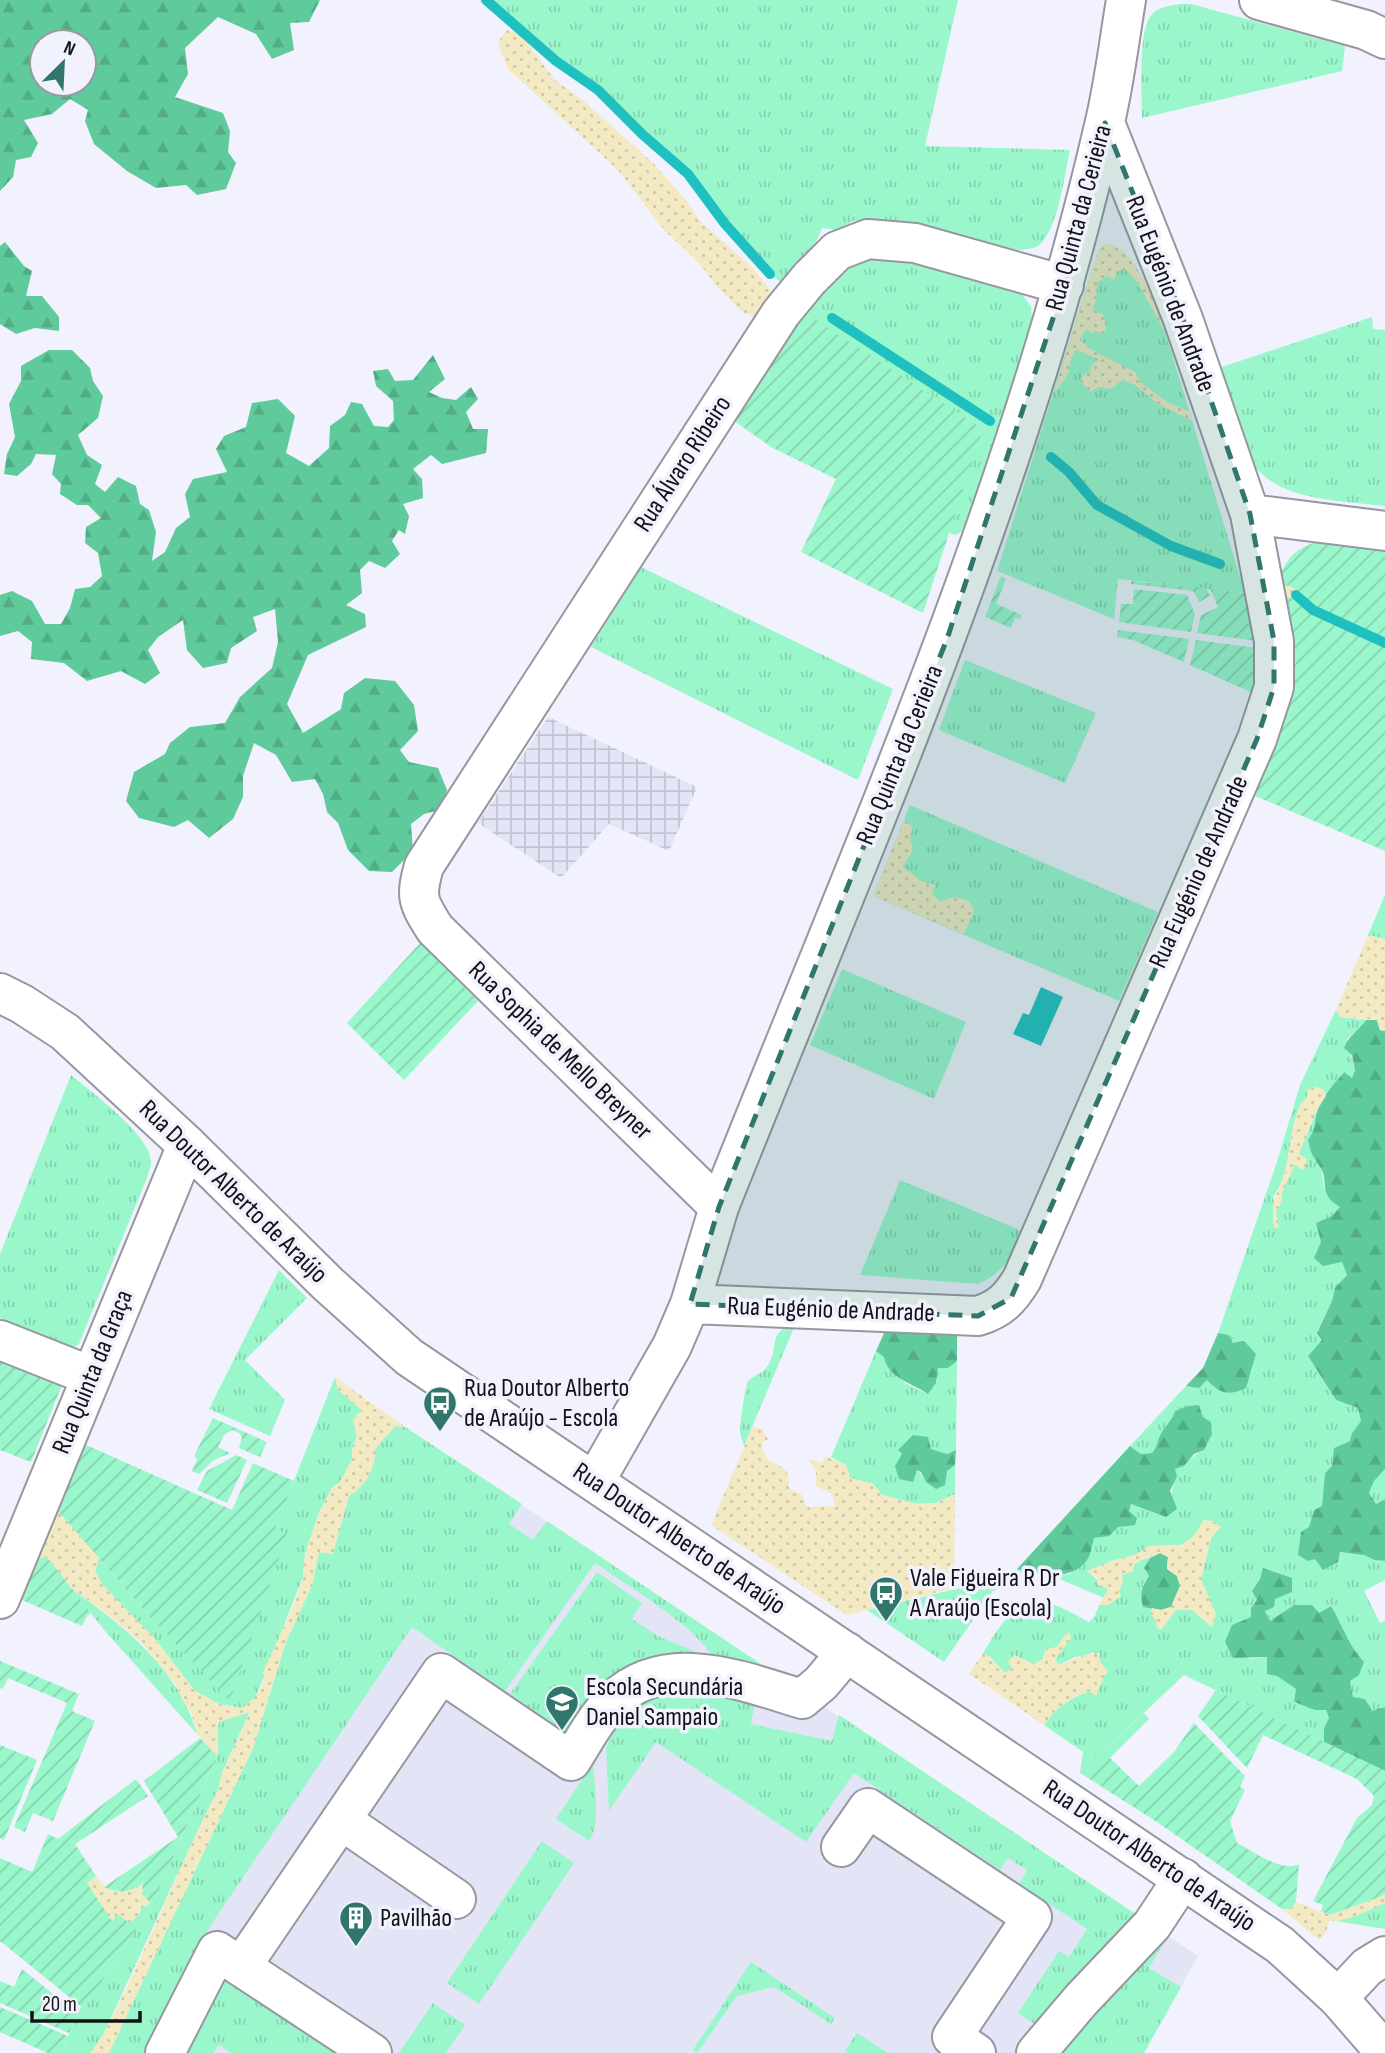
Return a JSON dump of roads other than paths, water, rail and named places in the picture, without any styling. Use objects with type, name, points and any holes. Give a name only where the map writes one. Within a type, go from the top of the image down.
[{"type":"street","name":"Rua Quinta da Cerieira","points":[[595,1481],[673,1346],[690,1304],[719,1207],[947,639],[1064,285],[1105,123],[1126,0]]},
{"type":"street","points":[[1259,0],[1366,30],[1385,38]]},
{"type":"street","name":"Rua Eugénio de Andrade","points":[[690,1304],[978,1316],[996,1310],[1011,1298],[1022,1279],[1257,739],[1274,687],[1274,641],[1250,514],[1183,319],[1105,123]]},
{"type":"street","name":"Rua Álvaro Ribeiro","points":[[418,886],[424,866],[438,843],[781,313],[836,251],[868,239],[915,243],[1064,285]]},
{"type":"street","points":[[1250,514],[1385,531]]},
{"type":"street","name":"Rua Sophia de Mello Breyner","points":[[418,886],[419,904],[435,929],[719,1207]]},
{"type":"street","name":"Rua Doutor Alberto de Araújo","points":[[0,993],[65,1032],[187,1145],[386,1339],[432,1374],[595,1481],[1280,1945],[1338,1998],[1385,2052]]},
{"type":"street","name":"Rua Quinta da Graça","points":[[0,1599],[187,1145]]},
{"type":"street","points":[[0,1340],[91,1376]]},
{"type":"street","points":[[242,1967],[441,1673],[570,1761],[604,1711],[634,1684],[661,1675],[688,1672],[726,1676],[802,1699],[821,1684],[847,1652]]},
{"type":"street","points":[[841,1847],[868,1808],[1032,1917],[952,2037],[976,2053]]},
{"type":"street","points":[[341,1820],[456,1899]]},
{"type":"street","points":[[1036,2053],[1081,2000],[1152,1925],[1183,1878]]},
{"type":"street","points":[[165,2053],[217,1951],[372,2053]]},
{"type":"street","points":[[1338,1998],[1367,1967],[1385,1956]]},
{"type":"water","points":[[1041,987],[1063,997],[1041,1046],[1013,1034],[1023,1013],[1029,1015]]},
{"type":"waterway","points":[[486,0],[556,61],[598,90],[642,134],[688,174],[725,224],[770,274]]},
{"type":"waterway","points":[[832,318],[990,421]]},
{"type":"waterway","points":[[1051,457],[1069,472],[1097,505],[1171,546],[1220,564]]},
{"type":"waterway","points":[[1296,595],[1313,610],[1385,643]]},
{"type":"place","name":"Rua Doutor Alberto de Araújo - Escola","points":[[440,1433]]},
{"type":"place","name":"Vale Figueira R Dr A Araújo (Escola)","points":[[886,1623]]},
{"type":"place","name":"Escola Secundária Daniel Sampaio","points":[[562,1732]]},
{"type":"place","name":"Pavilhão","points":[[356,1948]]}]
